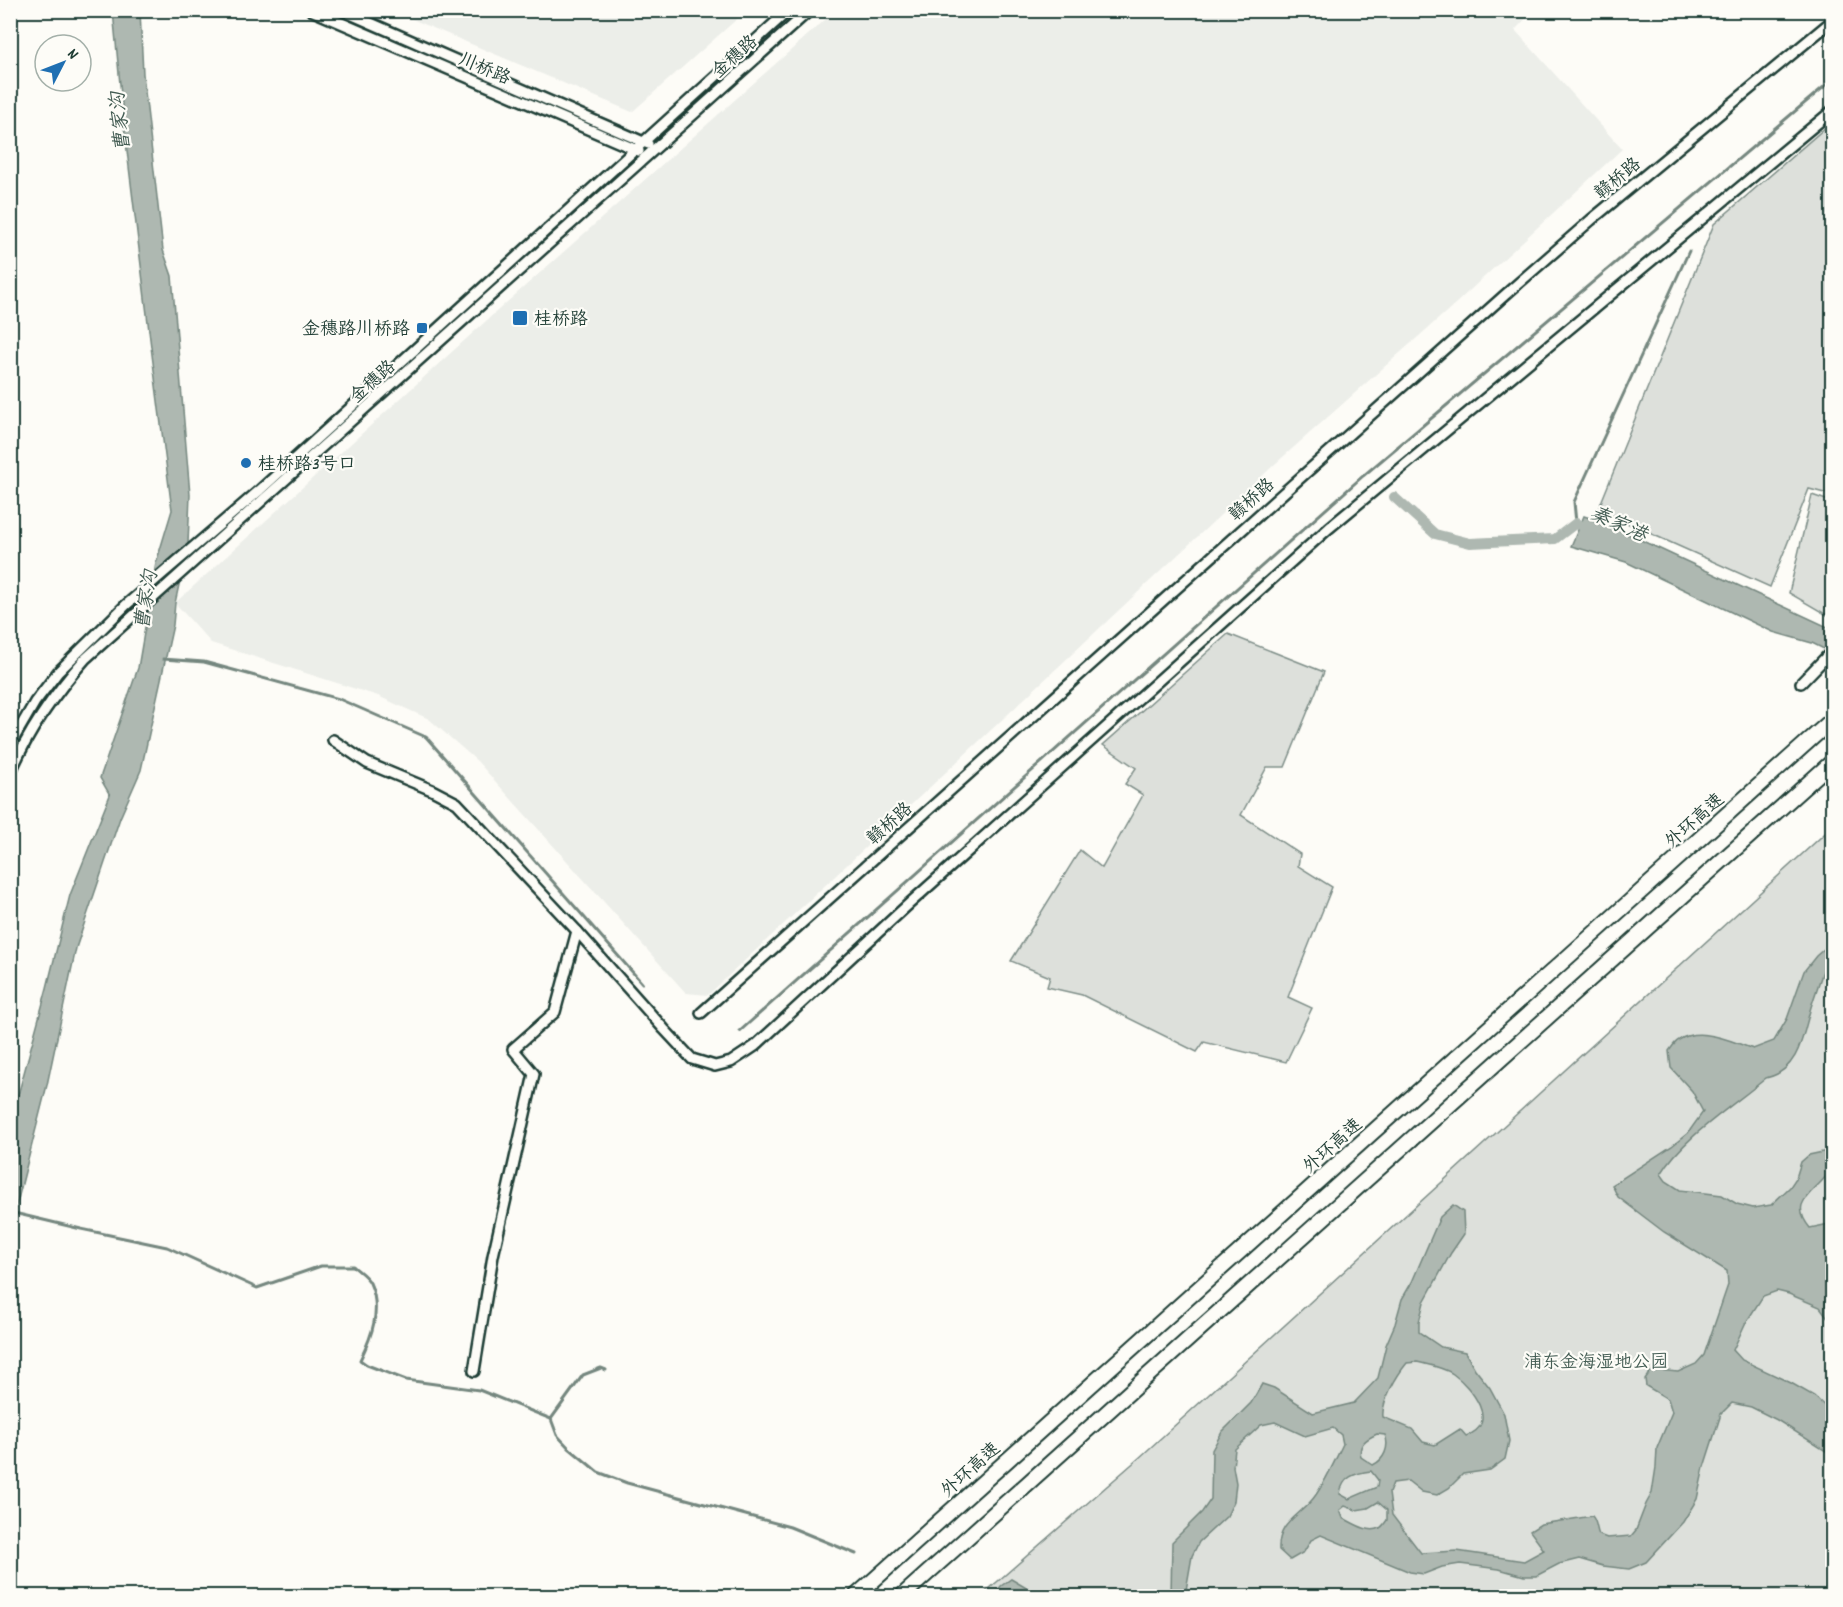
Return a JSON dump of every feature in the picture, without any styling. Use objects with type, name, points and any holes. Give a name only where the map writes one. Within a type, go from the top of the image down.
[{"type":"highway","name":"外环高速","points":[[856,1596],[1833,720]]},
{"type":"highway","points":[[902,1596],[1833,762]]},
{"type":"street","name":"川桥路","points":[[310,10],[648,155]]},
{"type":"street","name":"川桥路","points":[[340,10],[656,148]]},
{"type":"street","name":"金穗路","points":[[10,745],[34,702],[58,672],[126,605],[260,490],[789,10]]},
{"type":"street","name":"金穗路","points":[[10,774],[20,750],[37,721],[63,684],[85,659],[810,10]]},
{"type":"street","name":"赣桥路","points":[[701,1013],[1504,295],[1833,21]]},
{"type":"street","points":[[333,740],[367,763],[432,790],[457,804],[577,931],[692,1059],[715,1066],[731,1062],[755,1046],[910,903],[1329,528],[1833,111]]},
{"type":"street","points":[[220,524],[227,532]]},
{"type":"street","points":[[1801,682],[1830,657]]},
{"type":"street","points":[[474,1371],[493,1256],[534,1074],[513,1049],[555,1012],[577,931]]},
{"type":"shaded area","name":"曹家沟","points":[[113,11],[140,11],[143,74],[163,250],[172,276],[190,495],[188,544],[175,603],[173,625],[141,770],[120,818],[76,948],[47,1085],[11,1227],[11,1121],[70,895],[110,795],[100,778],[138,668],[156,563],[172,510],[124,126]]},
{"type":"shaded area","points":[[393,11],[746,11],[632,112]]},
{"type":"shaded area","points":[[835,11],[1533,11],[1515,30],[1622,149],[1454,305],[1275,464],[708,995],[686,993],[477,761],[429,719],[378,696],[211,643],[175,603],[497,311]]},
{"type":"shaded area","points":[[1584,516],[1602,522],[1832,629],[1832,653],[1812,643],[1773,632],[1626,562],[1571,546]]},
{"type":"shaded area","points":[[1832,942],[1832,965],[1830,964],[1823,971],[1802,1040],[1793,1060],[1777,1074],[1766,1078],[1695,1135],[1670,1160],[1661,1174],[1666,1181],[1680,1190],[1722,1195],[1737,1204],[1753,1208],[1771,1205],[1790,1187],[1796,1178],[1801,1162],[1809,1155],[1832,1150],[1832,1169],[1805,1199],[1801,1209],[1810,1228],[1829,1224],[1832,1219],[1832,1323],[1820,1307],[1777,1291],[1763,1296],[1745,1324],[1733,1350],[1742,1360],[1814,1396],[1832,1413],[1832,1455],[1777,1420],[1751,1407],[1732,1403],[1721,1414],[1704,1467],[1697,1499],[1683,1522],[1646,1562],[1629,1569],[1603,1566],[1579,1559],[1559,1564],[1536,1576],[1524,1576],[1499,1569],[1460,1564],[1442,1567],[1424,1574],[1410,1572],[1321,1535],[1311,1540],[1304,1552],[1290,1560],[1279,1550],[1281,1534],[1289,1522],[1315,1495],[1343,1444],[1341,1435],[1333,1428],[1305,1436],[1275,1422],[1261,1425],[1235,1449],[1234,1501],[1227,1516],[1199,1542],[1192,1556],[1185,1596],[1171,1596],[1172,1542],[1202,1512],[1211,1499],[1212,1450],[1222,1432],[1251,1403],[1262,1384],[1274,1388],[1313,1413],[1354,1403],[1378,1378],[1386,1345],[1402,1299],[1412,1282],[1440,1217],[1453,1205],[1463,1212],[1464,1234],[1424,1302],[1419,1332],[1441,1347],[1465,1352],[1490,1388],[1504,1414],[1509,1441],[1505,1459],[1490,1470],[1463,1474],[1449,1488],[1437,1495],[1422,1492],[1408,1481],[1393,1483],[1389,1493],[1392,1515],[1421,1553],[1457,1551],[1524,1561],[1544,1550],[1530,1531],[1541,1524],[1592,1516],[1599,1535],[1607,1538],[1631,1536],[1636,1530],[1652,1493],[1657,1448],[1672,1412],[1668,1399],[1646,1386],[1645,1379],[1650,1372],[1658,1370],[1678,1372],[1696,1364],[1704,1355],[1728,1285],[1727,1271],[1664,1232],[1618,1197],[1612,1185],[1672,1146],[1688,1133],[1703,1112],[1692,1091],[1671,1068],[1669,1051],[1675,1043],[1696,1034],[1716,1036],[1753,1049],[1774,1041],[1787,1019],[1804,971]],"holes":[[[1417,1362],[1440,1368],[1468,1387],[1482,1415],[1481,1423],[1476,1430],[1466,1436],[1460,1429],[1435,1445],[1423,1442],[1412,1429],[1383,1417],[1387,1396],[1407,1363]],[[1377,1434],[1385,1435],[1387,1444],[1383,1456],[1373,1465],[1361,1457],[1360,1452],[1366,1440]],[[1371,1471],[1378,1480],[1377,1487],[1349,1499],[1340,1494],[1346,1480]],[[1378,1502],[1387,1510],[1387,1520],[1380,1528],[1371,1530],[1356,1525],[1343,1518],[1340,1510],[1345,1506],[1356,1510],[1368,1508]]]},
{"type":"shaded area","points":[[1011,1579],[1040,1596],[993,1596]]},
{"type":"green space","points":[[1832,122],[1832,495],[1809,489],[1770,587],[1598,510],[1714,224]]},
{"type":"green space","points":[[1812,495],[1832,502],[1832,618],[1789,593]]},
{"type":"green space","points":[[1228,634],[1324,672],[1285,767],[1267,767],[1241,815],[1300,854],[1298,866],[1332,887],[1288,997],[1312,1008],[1286,1062],[1204,1042],[1197,1052],[1082,995],[1047,987],[1050,977],[1011,961],[1080,850],[1102,868],[1143,795],[1125,784],[1136,768],[1103,745]]},
{"type":"green space","name":"浦东金海湿地公园","points":[[1832,827],[1832,1596],[981,1596],[1139,1458]]},
{"type":"waterway","points":[[740,1031],[1363,476],[1832,80]]},
{"type":"waterway","points":[[1576,523],[1574,502],[1689,251]]},
{"type":"waterway","name":"秦家港","points":[[1394,497],[1435,534],[1470,543],[1555,539],[1576,523],[1591,530]]},
{"type":"waterway","points":[[163,659],[204,662],[339,699],[426,737],[642,983]]},
{"type":"waterway","points":[[10,1212],[167,1247],[257,1288],[321,1266],[353,1266],[369,1280],[375,1303],[372,1332],[360,1360],[406,1380],[479,1390],[551,1419],[583,1375],[601,1368],[606,1370]]},
{"type":"waterway","points":[[551,1419],[557,1435],[598,1472],[627,1483],[790,1527],[856,1554]]},
{"type":"place","name":"桂桥路","points":[[520,318]]},
{"type":"place","name":"金穗路川桥路","points":[[422,328]]},
{"type":"place","name":"桂桥路3号口","points":[[246,463]]}]
